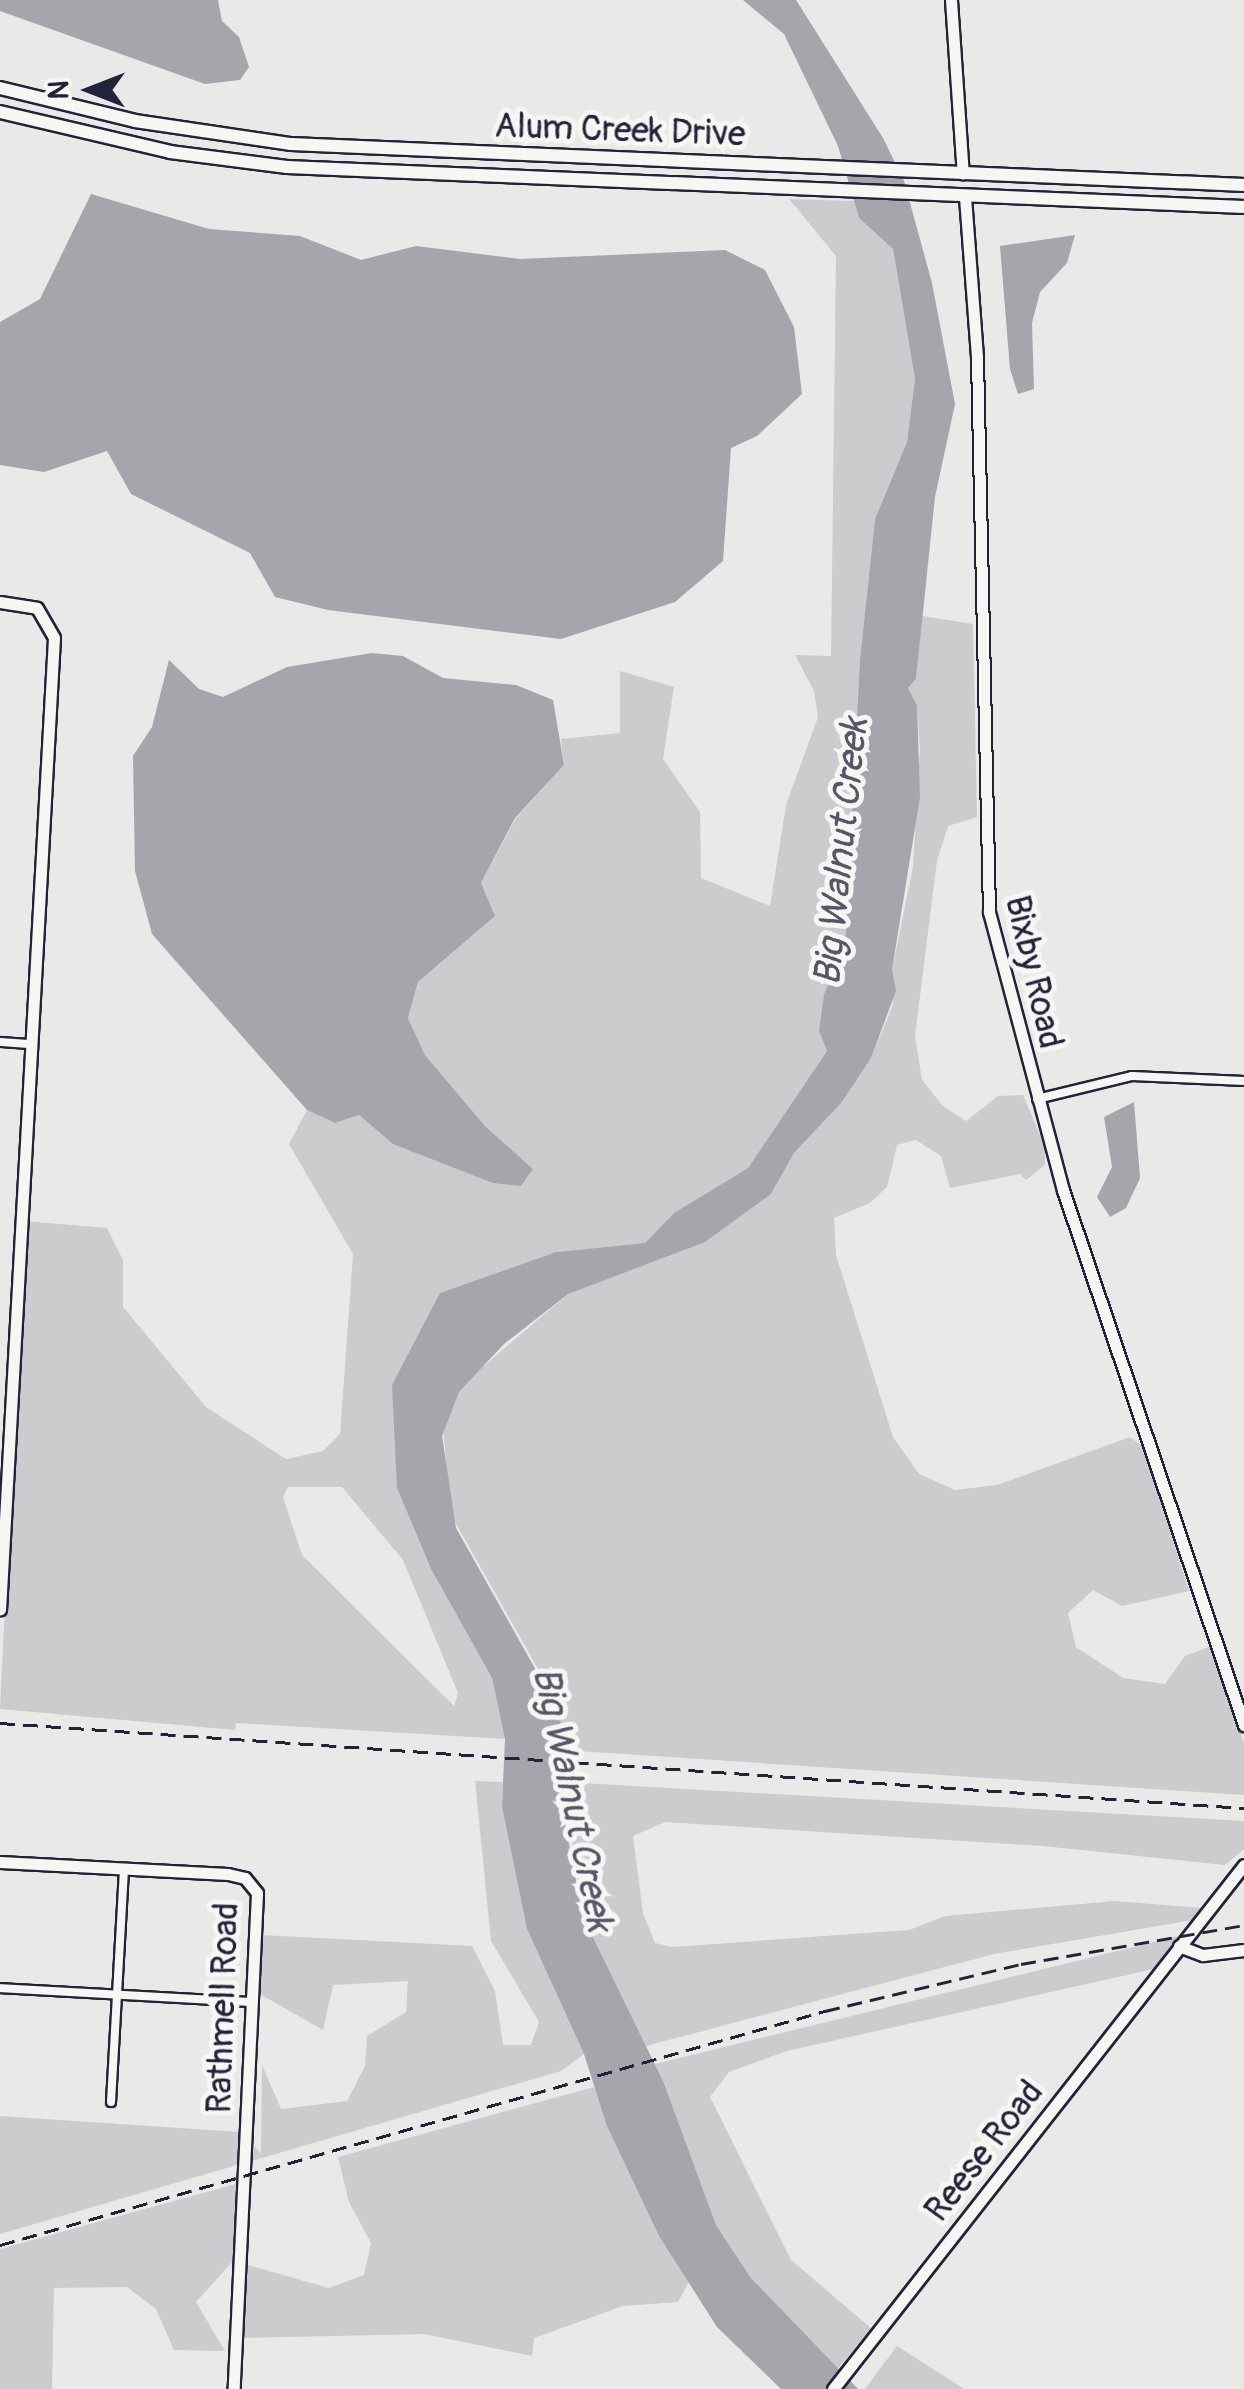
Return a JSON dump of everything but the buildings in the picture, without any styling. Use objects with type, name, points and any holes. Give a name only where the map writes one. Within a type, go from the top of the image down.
[{"type":"main road","name":"Alum Creek Drive","points":[[0,88],[135,121],[278,143],[1244,185]]},
{"type":"main road","name":"Alum Creek Drive","points":[[0,112],[170,152],[287,167],[1244,207]]},
{"type":"street","points":[[951,0],[963,174]]},
{"type":"street","name":"Bixby Road","points":[[966,197],[978,376],[984,886],[1036,1099],[1244,1726]]},
{"type":"street","points":[[0,602],[37,608],[54,638],[5,1423],[0,1610]]},
{"type":"street","points":[[0,1042],[31,1044]]},
{"type":"street","points":[[1036,1099],[1132,1076],[1244,1081]]},
{"type":"street","name":"Rathmell Road","points":[[0,1862],[228,1874],[250,1882],[260,1905],[251,2002],[234,2389]]},
{"type":"street","points":[[1244,1865],[1179,1946],[1203,1955],[1244,1950]]},
{"type":"street","points":[[111,2102],[124,1868]]},
{"type":"street","name":"Reese Road","points":[[833,2389],[1179,1946]]},
{"type":"street","points":[[0,1988],[251,2002]]},
{"type":"shaded area","points":[[0,0],[218,0],[222,21],[239,37],[249,67],[240,80],[205,84],[0,11]]},
{"type":"shaded area","points":[[743,0],[796,0],[883,138],[904,181],[932,283],[955,404],[935,497],[916,679],[908,688],[917,705],[920,797],[892,970],[896,991],[871,1058],[842,1102],[794,1153],[771,1194],[705,1242],[568,1294],[504,1344],[459,1392],[442,1436],[456,1528],[560,1713],[566,1828],[583,1917],[663,2081],[716,2225],[751,2278],[858,2389],[781,2389],[717,2327],[659,2236],[607,2126],[584,2054],[527,1929],[502,1807],[505,1739],[492,1678],[431,1569],[397,1488],[392,1385],[440,1293],[556,1252],[645,1243],[674,1213],[748,1168],[827,1051],[819,1031],[824,994],[845,945],[860,659],[875,519],[907,442],[915,379],[893,249],[859,218],[838,146],[784,34]]},
{"type":"shaded area","points":[[91,194],[209,229],[300,236],[361,260],[416,246],[520,259],[725,250],[765,270],[794,327],[802,394],[757,436],[731,448],[723,561],[675,602],[561,639],[328,610],[275,597],[250,553],[131,494],[107,451],[44,472],[0,465],[0,322],[40,299]]},
{"type":"shaded area","points":[[789,199],[854,201],[859,218],[893,249],[915,379],[907,442],[875,519],[860,659],[845,945],[824,994],[819,1031],[827,1051],[748,1168],[674,1213],[645,1243],[556,1252],[440,1293],[397,1488],[431,1569],[492,1678],[505,1739],[236,1723],[235,1730],[0,1709],[24,1221],[107,1228],[123,1260],[123,1307],[206,1407],[286,1459],[323,1451],[340,1434],[353,1254],[289,1144],[307,1110],[335,1123],[359,1115],[393,1144],[521,1186],[533,1169],[485,1126],[425,1055],[408,1018],[418,982],[495,916],[481,883],[516,818],[564,765],[561,739],[620,733],[620,671],[674,687],[663,759],[700,812],[701,878],[770,906],[786,805],[818,717],[814,691],[795,655],[831,656],[836,256]],"holes":[[[288,1487],[342,1487],[403,1560],[458,1693],[454,1706],[302,1555],[283,1497]]]},
{"type":"shaded area","points":[[1075,235],[1067,263],[1040,292],[1032,323],[1034,389],[1018,394],[1010,369],[1000,246]]},
{"type":"shaded area","points":[[922,616],[973,624],[977,817],[948,826],[937,861],[915,1036],[922,1080],[943,1106],[966,1121],[998,1096],[1023,1095],[1045,1147],[1045,1165],[1026,1180],[1020,1174],[950,1188],[941,1156],[916,1140],[897,1145],[887,1187],[870,1203],[834,1218],[836,1255],[893,1437],[919,1474],[955,1490],[997,1485],[1130,1437],[1143,1447],[1189,1591],[1122,1606],[1093,1590],[1068,1613],[1076,1647],[1123,1678],[1165,1684],[1185,1656],[1211,1646],[1244,1744],[1244,1795],[563,1750],[554,1697],[451,1515],[443,1428],[459,1392],[478,1371],[568,1294],[771,1194],[794,1153],[842,1102],[871,1058],[893,1005],[892,970],[913,867],[920,749],[917,705],[908,688],[916,679]]},
{"type":"shaded area","points":[[372,653],[403,656],[443,678],[516,685],[553,700],[564,765],[515,818],[481,883],[495,916],[418,982],[408,1018],[425,1055],[485,1126],[533,1169],[521,1186],[493,1183],[393,1144],[359,1115],[335,1123],[307,1110],[152,934],[135,871],[133,756],[152,727],[169,660],[199,689],[223,697],[287,667]]},
{"type":"shaded area","points":[[1134,1102],[1140,1178],[1126,1208],[1110,1217],[1097,1197],[1112,1167],[1104,1117]]},
{"type":"shaded area","points":[[475,1781],[503,1782],[502,1807],[527,1929],[584,2054],[561,2071],[0,2234],[0,2116],[240,2132],[261,2153],[262,2065],[281,2109],[347,2101],[365,2066],[367,2036],[406,2012],[408,1981],[333,1985],[323,2030],[258,1993],[261,1935],[472,1946],[495,1991],[503,2045],[531,2045],[539,2022],[491,1941]]},
{"type":"shaded area","points":[[564,1782],[1244,1821],[1244,1849],[1225,1865],[1043,1846],[665,1822],[633,1836],[643,1913],[655,1943],[672,1947],[909,1930],[945,1916],[1115,1901],[1202,1908],[1193,1920],[994,1954],[646,2046],[582,1917]]},
{"type":"shaded area","points":[[1179,1936],[1154,1969],[787,2051],[729,2072],[710,2097],[791,2260],[871,2328],[836,2371],[751,2278],[716,2225],[655,2064]]},
{"type":"shaded area","points":[[594,2087],[659,2236],[689,2282],[678,2302],[623,2306],[534,2338],[532,2356],[424,2334],[240,2338],[244,2264],[329,2288],[364,2275],[371,2243],[349,2202],[338,2157]]},
{"type":"shaded area","points":[[239,2183],[235,2259],[196,2302],[225,2351],[174,2350],[156,2309],[127,2287],[54,2288],[52,2389],[0,2389],[0,2249]]},
{"type":"shaded area","points":[[897,2346],[964,2389],[865,2389]]},
{"type":"railway","points":[[0,1723],[1244,1808]]},
{"type":"railway","points":[[0,2245],[825,2011],[1021,1964],[1244,1925]]},
{"type":"water label","name":"Big Walnut Creek","points":[[842,852]]},
{"type":"water label","name":"Big Walnut Creek","points":[[572,1799]]}]
